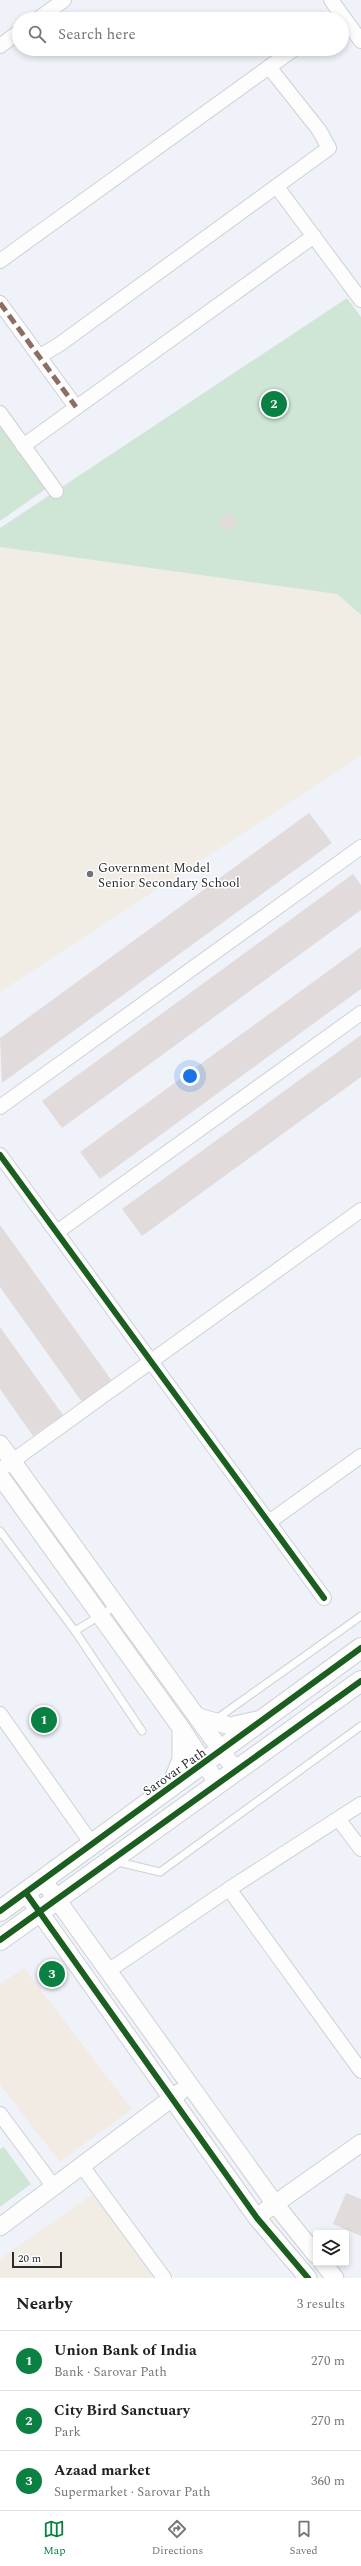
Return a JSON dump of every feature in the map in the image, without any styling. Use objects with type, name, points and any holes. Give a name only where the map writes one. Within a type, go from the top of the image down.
[{"type":"main road","name":"Sarovar Path","points":[[0,1911],[170,1787],[206,1763],[262,1719],[361,1648]]},
{"type":"main road","points":[[0,1940],[361,1681]]},
{"type":"street","points":[[48,12],[64,0]]},
{"type":"street","points":[[331,0],[337,12]]},
{"type":"street","points":[[349,28],[361,41]]},
{"type":"street","points":[[0,46],[12,37]]},
{"type":"street","points":[[0,261],[284,56]]},
{"type":"street","points":[[40,356],[60,344],[329,148],[320,130],[269,67]]},
{"type":"street","points":[[277,187],[361,300]]},
{"type":"street","points":[[23,446],[314,236]]},
{"type":"street","points":[[0,303],[76,407]]},
{"type":"street","points":[[0,414],[56,491]]},
{"type":"street","points":[[0,1107],[361,847]]},
{"type":"street","points":[[57,1232],[361,1013]]},
{"type":"street","points":[[0,1155],[324,1598]]},
{"type":"street","points":[[7,1466],[361,1210]]},
{"type":"street","points":[[0,1444],[7,1466],[203,1717],[222,1751],[236,1771]]},
{"type":"street","points":[[269,1522],[361,1456]]},
{"type":"street","points":[[0,1476],[206,1763],[218,1784]]},
{"type":"street","points":[[0,1714],[92,1844]]},
{"type":"street","points":[[179,1726],[203,1717],[230,1726],[262,1719]]},
{"type":"street","points":[[170,1787],[181,1759],[179,1726]]},
{"type":"street","points":[[108,1971],[229,1889],[340,1820],[361,1804]]},
{"type":"street","points":[[340,1820],[361,1849]]},
{"type":"street","points":[[43,1880],[275,2204],[313,2251]]},
{"type":"street","points":[[229,1889],[361,2071]]},
{"type":"street","points":[[26,1893],[256,2218],[308,2278]]},
{"type":"street","points":[[0,2227],[190,2085]]},
{"type":"street","points":[[0,2114],[54,2187]]},
{"type":"street","points":[[256,2218],[361,2142]]},
{"type":"street","points":[[82,2166],[164,2278]]},
{"type":"street","points":[[325,2266],[335,2278]]},
{"type":"lane","points":[[0,1531],[75,1631],[142,1731]]},
{"type":"lane","points":[[75,1631],[99,1614],[117,1605]]},
{"type":"lane","points":[[203,1717],[361,1616]]},
{"type":"lane","points":[[111,1861],[160,1872],[361,1726]]},
{"type":"shaded area","name":"Government Model Senior Secondary School","points":[[0,547],[338,594],[361,615],[361,756],[0,992]]},
{"type":"shaded area","points":[[24,1968],[132,2109],[60,2162],[0,2085],[0,1984]]},
{"type":"shaded area","points":[[93,2194],[153,2278],[0,2278],[0,2259]]},
{"type":"green space","points":[[347,298],[361,317],[361,615],[337,594],[0,547],[0,528]]},
{"type":"green space","points":[[0,420],[50,486],[0,521]]},
{"type":"green space","points":[[4,2147],[31,2184],[0,2207],[0,2149]]},
{"type":"building","points":[[225,514],[231,514],[236,519],[234,528],[231,530],[225,530],[220,525],[220,519]]},
{"type":"building","points":[[309,813],[332,843],[2,1083],[0,1038]]},
{"type":"building","points":[[353,874],[361,885],[361,910],[62,1128],[42,1101]]},
{"type":"building","points":[[361,947],[361,989],[100,1179],[80,1152]]},
{"type":"building","points":[[361,1035],[361,1077],[142,1236],[122,1209]]},
{"type":"building","points":[[0,1225],[112,1381],[82,1402],[0,1287]]},
{"type":"building","points":[[0,1327],[63,1415],[33,1436],[0,1389]]},
{"type":"building","points":[[346,2193],[361,2199],[361,2236],[333,2224]]},
{"type":"marked path","points":[[0,303],[76,407]]},
{"type":"cycle path","points":[[0,1155],[324,1598]]},
{"type":"cycle path","points":[[0,1911],[361,1648]]},
{"type":"cycle path","points":[[0,1940],[361,1681]]},
{"type":"cycle path","points":[[26,1893],[257,2218],[308,2278]]},
{"type":"place","name":"City Bird Sanctuary","points":[[274,404]]},
{"type":"place","name":"Government Model Senior Secondary School","points":[[90,874]]},
{"type":"place","name":"Union Bank of India","points":[[44,1720]]},
{"type":"place","name":"Azaad market","points":[[52,1974]]}]
